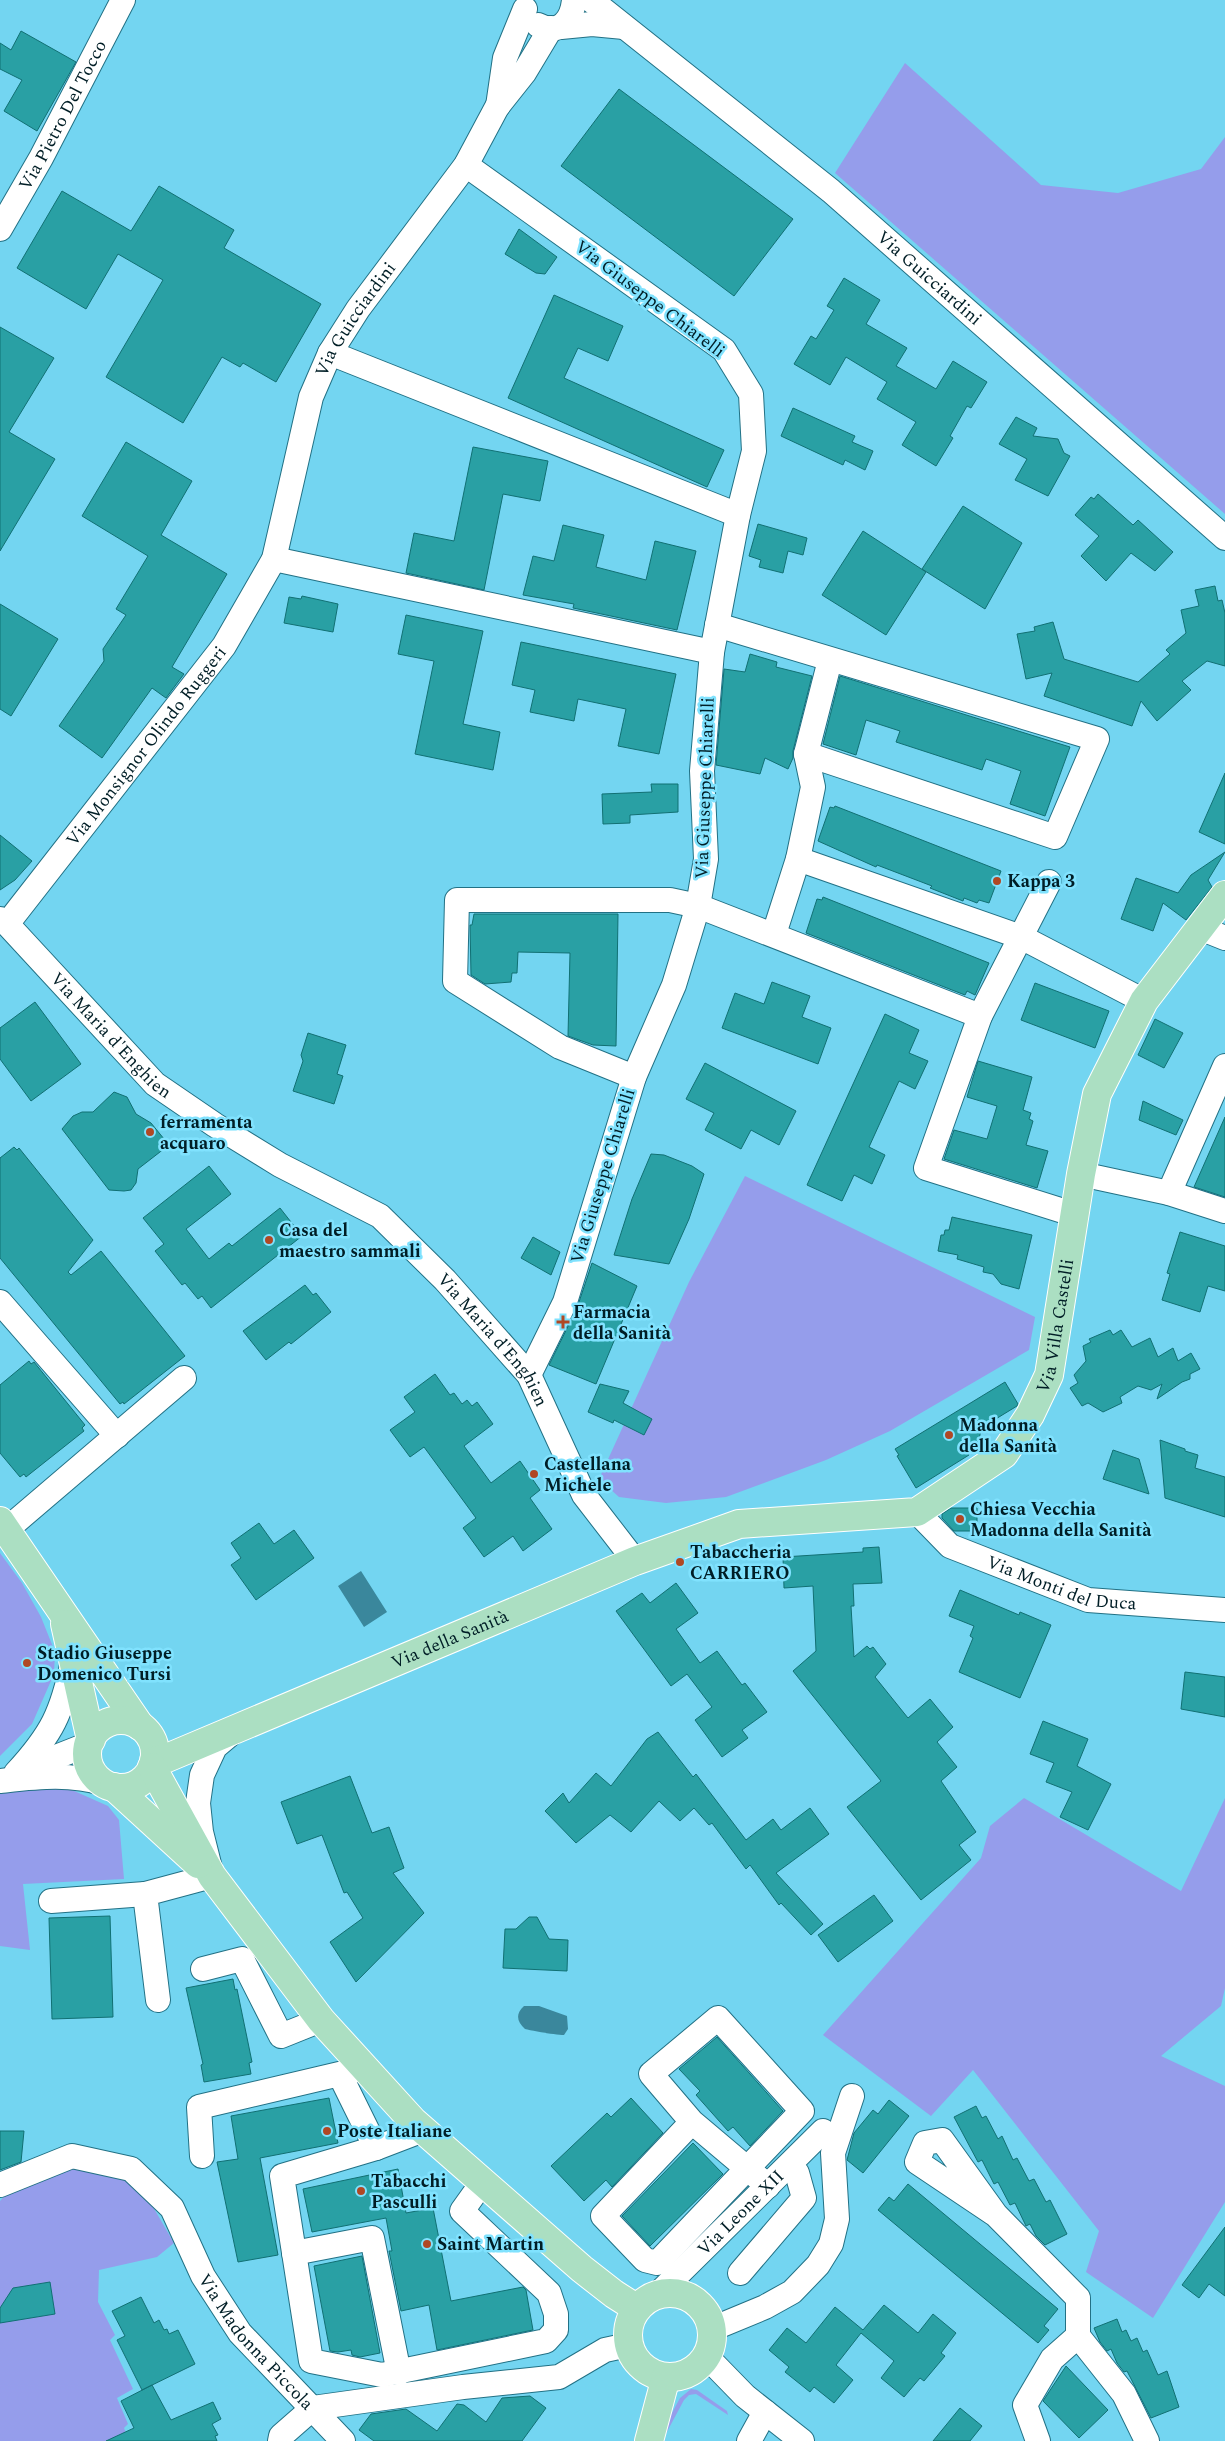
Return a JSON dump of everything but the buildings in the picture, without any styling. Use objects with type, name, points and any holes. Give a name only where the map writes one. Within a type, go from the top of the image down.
[{"type":"main road","name":"Via Villa Castelli","points":[[918,1512],[1004,1454],[1030,1415],[1049,1375],[1076,1215],[1081,1174],[1097,1094],[1144,1001],[1214,915]]},
{"type":"main road","points":[[635,1561],[739,1524],[918,1512]]},
{"type":"main road","points":[[3,1526],[151,1739],[155,1750],[153,1764],[146,1777],[137,1784],[126,1788],[110,1786]]},
{"type":"main road","name":"Via della Sanità","points":[[153,1764],[635,1561]]},
{"type":"main road","points":[[62,1610],[90,1742],[88,1762],[92,1771],[98,1779],[110,1786],[212,1876]]},
{"type":"main road","name":"Via della Sanità","points":[[143,1728],[167,1735],[196,1733],[265,1717]]},
{"type":"main road","points":[[90,1742],[102,1726],[111,1722],[131,1722],[143,1728]]},
{"type":"main road","points":[[153,1764],[212,1876],[321,2020],[353,2072],[423,2130],[588,2274],[614,2294],[647,2301],[672,2292],[686,2296],[698,2304],[707,2315],[712,2328],[711,2343],[706,2356],[696,2368],[682,2376],[666,2377],[642,2368],[634,2358],[628,2346],[629,2326],[647,2301]]},
{"type":"main road","points":[[649,2441],[666,2377]]},
{"type":"street","name":"Via Pietro Del Tocco","points":[[0,228],[41,158],[123,0]]},
{"type":"street","name":"Via Guicciardini","points":[[274,559],[312,397],[330,353],[358,309],[466,166],[498,108],[556,27],[572,15],[574,0]]},
{"type":"street","name":"Via Guicciardini","points":[[591,0],[831,191],[1225,538]]},
{"type":"street","name":"Via Guicciardini","points":[[498,108],[505,58],[526,4]]},
{"type":"street","points":[[526,4],[532,22],[546,29],[592,24],[624,27]]},
{"type":"street","name":"Via Giuseppe Chiarelli","points":[[466,166],[724,350],[751,394],[754,451],[738,515],[712,652],[702,772],[706,859],[698,906],[674,984],[634,1077],[564,1302],[529,1375]]},
{"type":"street","points":[[330,353],[738,515]]},
{"type":"street","points":[[274,559],[712,652]]},
{"type":"street","name":"Via Monsignor Olindo Ruggeri","points":[[4,922],[224,646],[274,559]]},
{"type":"street","points":[[717,625],[1097,739],[1055,837],[806,754]]},
{"type":"street","points":[[774,934],[798,859],[813,788],[806,754],[830,660]]},
{"type":"street","points":[[798,859],[1021,937],[1144,1001]]},
{"type":"street","points":[[1049,882],[980,1016],[926,1168],[1076,1215]]},
{"type":"street","points":[[634,1077],[560,1047],[455,981],[457,900],[670,900],[698,906],[774,934],[980,1016]]},
{"type":"street","points":[[1214,915],[1225,938]]},
{"type":"street","name":"Via Maria d'Enghien","points":[[4,922],[155,1084],[215,1125],[280,1165],[380,1216],[445,1280],[529,1375],[584,1495],[635,1561]]},
{"type":"street","points":[[1169,1193],[1225,1066]]},
{"type":"street","points":[[1081,1174],[1169,1193],[1225,1211]]},
{"type":"street","points":[[0,1302],[117,1436]]},
{"type":"street","points":[[3,1526],[117,1436],[184,1378]]},
{"type":"street","name":"Via Monti del Duca","points":[[918,1512],[950,1546],[1088,1600],[1225,1610]]},
{"type":"street","points":[[5,1778],[40,1746],[57,1718],[73,1661]]},
{"type":"street","points":[[52,1901],[146,1894],[212,1876],[201,1832],[198,1803],[202,1775],[215,1747],[237,1729]]},
{"type":"street","points":[[5,1778],[90,1742]]},
{"type":"street","points":[[5,1778],[82,1777],[110,1786]]},
{"type":"street","points":[[146,1894],[158,2000]]},
{"type":"street","points":[[203,1969],[242,1959],[281,2036],[321,2020]]},
{"type":"street","points":[[692,2122],[603,2216],[646,2260],[657,2263],[748,2168],[802,2110],[718,2018],[651,2074],[692,2122],[748,2168],[768,2186]]},
{"type":"street","points":[[202,2156],[199,2107],[353,2072],[376,2148]]},
{"type":"street","points":[[712,2328],[766,2307],[792,2292],[818,2265],[831,2244],[837,2219],[833,2153],[852,2096]]},
{"type":"street","points":[[423,2130],[376,2148],[282,2176],[311,2361],[382,2376],[546,2341],[556,2330],[556,2314],[549,2293],[462,2212],[482,2183]]},
{"type":"street","name":"Via Leone XII","points":[[647,2301],[790,2166],[823,2131]]},
{"type":"street","name":"Via Madonna Piccola","points":[[0,2185],[72,2156],[131,2169],[172,2208],[202,2276],[240,2333],[313,2408],[463,2387],[559,2377],[605,2350],[628,2346]]},
{"type":"street","points":[[740,2274],[804,2198],[797,2173],[790,2166]]},
{"type":"street","points":[[996,2215],[1078,2298],[1078,2336],[1124,2394],[1147,2441]]},
{"type":"street","points":[[294,2253],[372,2238],[399,2373]]},
{"type":"street","points":[[1038,2441],[1025,2405],[1052,2359],[1078,2336]]},
{"type":"street","points":[[706,2356],[745,2396],[802,2441]]},
{"type":"street","points":[[280,2441],[281,2436],[313,2408],[343,2441]]},
{"type":"street","points":[[749,2441],[765,2412]]},
{"type":"shaded area","points":[[905,63],[1041,185],[1118,193],[1201,169],[1225,137],[1225,514],[835,173]]},
{"type":"shaded area","points":[[745,1176],[1035,1317],[1029,1350],[890,1431],[826,1460],[726,1497],[666,1503],[619,1497],[599,1479],[689,1282]]},
{"type":"shaded area","name":"Stadio Giuseppe Domenico Tursi","points":[[0,1553],[22,1583],[41,1617],[55,1652],[54,1674],[32,1724],[0,1756]]},
{"type":"shaded area","points":[[361,1571],[387,1612],[364,1627],[338,1586]]},
{"type":"shaded area","points":[[63,1786],[108,1806],[119,1820],[124,1879],[23,1884],[30,1950],[0,1946],[0,1792]]},
{"type":"shaded area","points":[[1024,1798],[1181,1891],[1225,1798],[1225,1988],[1221,2006],[1161,2056],[1225,2086],[1225,2202],[1153,2318],[1086,2272],[1099,2231],[973,2070],[931,2116],[823,2035],[981,1858],[990,1826]]},
{"type":"shaded area","points":[[524,2006],[539,2006],[567,2016],[568,2029],[564,2035],[525,2029],[520,2024],[518,2018],[519,2012]]},
{"type":"shaded area","points":[[72,2156],[131,2169],[174,2243],[157,2257],[99,2270],[98,2302],[115,2335],[110,2340],[133,2389],[117,2398],[128,2424],[124,2428],[129,2441],[0,2441],[0,2201],[21,2177]]},
{"type":"shaded area","points":[[691,2389],[697,2390],[727,2411],[728,2415],[696,2394],[689,2395],[684,2400],[662,2441],[657,2441],[680,2398]]},
{"type":"place","name":"Kappa 3","points":[[997,881]]},
{"type":"place","name":"ferramenta acquaro","points":[[150,1132]]},
{"type":"place","name":"Casa del maestro sammali","points":[[269,1240]]},
{"type":"place","name":"Farmacia della Sanità","points":[[563,1322]]},
{"type":"place","name":"Madonna della Sanità","points":[[949,1435]]},
{"type":"place","name":"Castellana Michele","points":[[534,1474]]},
{"type":"place","name":"Chiesa Vecchia Madonna della Sanità","points":[[960,1519]]},
{"type":"place","name":"Tabaccheria CARRIERO","points":[[680,1562]]},
{"type":"place","name":"Stadio Giuseppe Domenico Tursi","points":[[27,1663]]},
{"type":"place","name":"Poste Italiane","points":[[327,2131]]},
{"type":"place","name":"Tabacchi Pasculli","points":[[361,2191]]},
{"type":"place","name":"Saint Martin","points":[[427,2244]]}]
